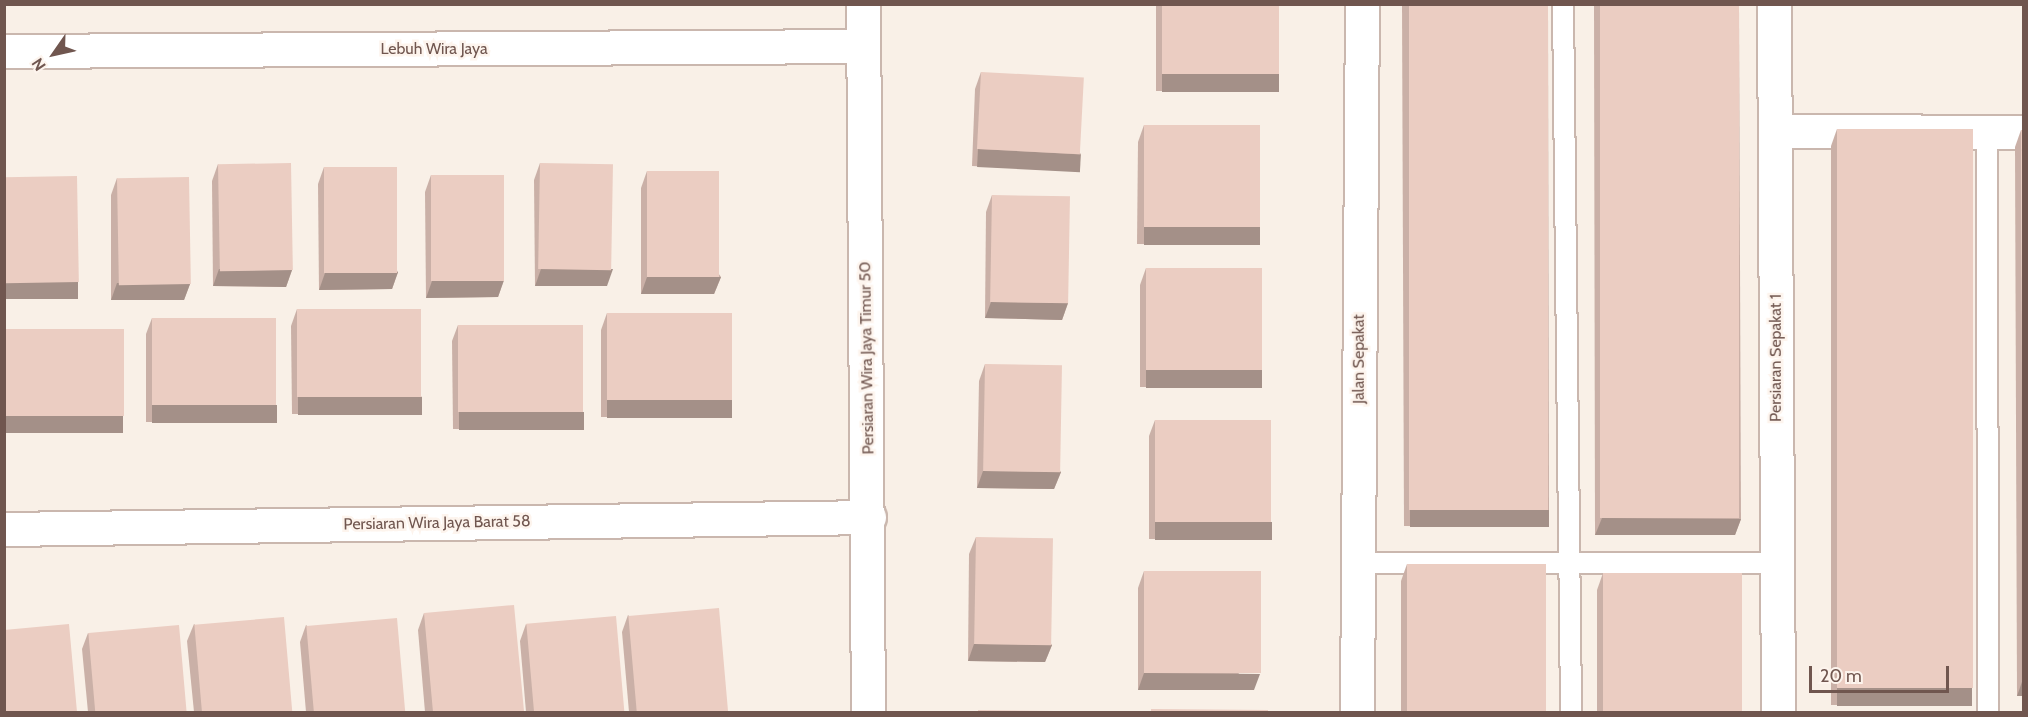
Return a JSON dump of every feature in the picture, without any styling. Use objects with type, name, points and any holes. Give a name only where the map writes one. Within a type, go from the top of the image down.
[{"type":"street","name":"Persiaran Wira Jaya Timur 50","points":[[862,4],[869,517],[868,712]]},
{"type":"street","name":"Jalan Sepakat","points":[[1357,712],[1362,4]]},
{"type":"street","name":"Persiaran Sepakat 1","points":[[1774,4],[1778,712]]},
{"type":"street","name":"Lebuh Wira Jaya","points":[[4,51],[863,46]]},
{"type":"street","points":[[1776,131],[2024,132]]},
{"type":"street","name":"Persiaran Wira Jaya Barat 58","points":[[4,529],[869,517]]},
{"type":"lane","points":[[1563,4],[1572,712]]},
{"type":"lane","points":[[1987,132],[1988,712]]},
{"type":"lane","points":[[1358,563],[1571,559],[1777,563]]},
{"type":"building","points":[[1162,4],[1279,4],[1279,74],[1162,74]]},
{"type":"building","points":[[1409,4],[1548,4],[1548,510],[1409,510]]},
{"type":"building","points":[[1600,4],[1739,4],[1739,518],[1600,518]]},
{"type":"building","points":[[981,72],[1084,77],[1080,154],[977,149]]},
{"type":"building","points":[[1144,125],[1260,125],[1260,227],[1144,227]]},
{"type":"building","points":[[1837,129],[1973,129],[1973,688],[1837,688]]},
{"type":"building","points":[[2021,130],[2024,130],[2024,679],[2023,679]]},
{"type":"building","points":[[291,163],[293,270],[220,271],[218,164]]},
{"type":"building","points":[[540,163],[613,164],[611,270],[538,269]]},
{"type":"building","points":[[324,167],[397,167],[397,273],[324,273]]},
{"type":"building","points":[[647,171],[719,171],[719,277],[647,277]]},
{"type":"building","points":[[431,175],[504,175],[504,281],[431,281]]},
{"type":"building","points":[[77,176],[79,282],[6,283],[4,177]]},
{"type":"building","points":[[189,177],[191,284],[119,285],[117,178]]},
{"type":"building","points":[[992,195],[1070,196],[1068,303],[990,302]]},
{"type":"building","points":[[1146,268],[1262,268],[1262,370],[1146,370]]},
{"type":"building","points":[[297,309],[421,309],[421,397],[297,397]]},
{"type":"building","points":[[607,313],[732,313],[732,400],[607,400]]},
{"type":"building","points":[[152,318],[276,318],[276,405],[152,405]]},
{"type":"building","points":[[458,325],[583,325],[583,412],[458,412]]},
{"type":"building","points":[[4,329],[124,329],[124,416],[4,416]]},
{"type":"building","points":[[985,364],[1062,365],[1060,472],[983,471]]},
{"type":"building","points":[[1155,420],[1271,420],[1271,522],[1155,522]]},
{"type":"building","points":[[976,537],[1053,538],[1051,645],[974,644]]},
{"type":"building","points":[[1407,564],[1546,564],[1546,712],[1407,712]]},
{"type":"building","points":[[1144,571],[1261,571],[1261,673],[1144,673]]},
{"type":"building","points":[[1603,573],[1742,573],[1742,712],[1603,712]]},
{"type":"building","points":[[514,605],[524,711],[433,712],[424,613]]},
{"type":"building","points":[[719,608],[728,712],[637,712],[628,616]]},
{"type":"building","points":[[616,616],[624,712],[534,712],[526,624]]},
{"type":"building","points":[[284,617],[292,712],[202,712],[194,625]]},
{"type":"building","points":[[397,618],[405,712],[314,712],[306,626]]},
{"type":"building","points":[[69,624],[77,712],[4,712],[4,630]]},
{"type":"building","points":[[179,625],[187,712],[95,712],[88,633]]},
{"type":"building","points":[[1151,709],[1268,710],[1268,712],[1151,712]]},
{"type":"building","points":[[978,710],[1055,711],[1055,712],[978,712]]}]
